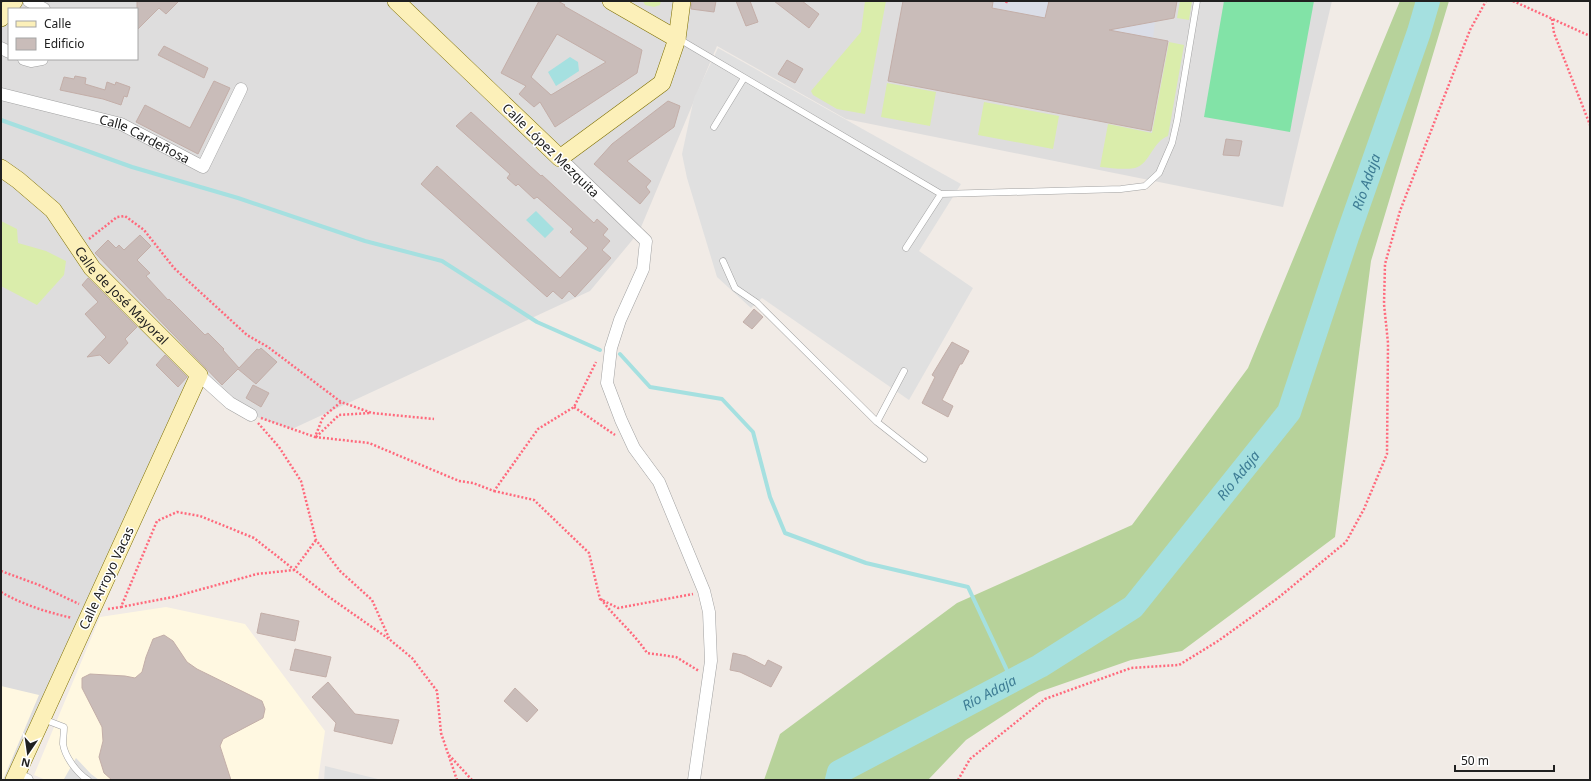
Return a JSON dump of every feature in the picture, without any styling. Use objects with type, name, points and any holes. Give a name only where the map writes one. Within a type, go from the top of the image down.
[{"type":"street","points":[[29,1],[42,8]]},
{"type":"street","name":"Calle López Mezquita","points":[[396,1],[646,241],[643,269],[620,320],[611,348]]},
{"type":"street","points":[[611,1],[677,39]]},
{"type":"street","points":[[560,158],[662,83],[677,39],[682,1]]},
{"type":"street","points":[[1,18],[8,9]]},
{"type":"street","name":"Calle Cardeñosa","points":[[1,94],[121,124],[203,166],[241,89]]},
{"type":"street","name":"Calle de José Mayoral","points":[[1,168],[18,180],[53,210],[92,268],[199,375],[230,403],[251,415]]},
{"type":"street","points":[[611,348],[607,383],[621,420],[634,448],[659,482],[704,592],[709,612],[711,661],[694,780]]},
{"type":"street","name":"Calle Arroyo Vacas","points":[[19,778],[42,719],[88,616],[199,375]]},
{"type":"lane","points":[[677,39],[941,194],[1121,189],[1145,186],[1159,173],[1172,143],[1178,121],[1197,1]]},
{"type":"lane","points":[[714,127],[744,78]]},
{"type":"lane","points":[[906,248],[941,194]]},
{"type":"lane","points":[[723,261],[736,288],[757,303],[877,422],[924,459]]},
{"type":"lane","points":[[877,422],[904,371]]},
{"type":"lane","points":[[42,719],[64,728],[63,745],[69,759],[80,775],[88,780]]},
{"type":"path","points":[[958,780],[970,759],[1045,699],[1131,668],[1179,665],[1218,641],[1278,598],[1346,542],[1364,510],[1387,454],[1388,343],[1384,304],[1385,264],[1400,211],[1470,30],[1486,1]]},
{"type":"path","points":[[1513,1],[1590,36]]},
{"type":"path","points":[[1552,19],[1554,33],[1590,125]]},
{"type":"path","points":[[79,247],[117,218],[125,216],[144,230],[174,268],[243,331],[268,347],[341,402],[372,413]]},
{"type":"path","points":[[494,491],[538,429],[574,406],[597,361],[611,348]]},
{"type":"path","points":[[315,437],[323,417],[341,402]]},
{"type":"path","points":[[574,406],[634,448]]},
{"type":"path","points":[[315,437],[339,415],[372,413],[434,419]]},
{"type":"path","points":[[251,415],[315,437],[369,443],[459,481],[473,482],[494,491],[534,500],[589,553],[600,599],[633,634],[647,653],[676,657],[695,669],[709,675]]},
{"type":"path","points":[[251,415],[279,447],[301,481],[316,540],[340,571],[372,600],[389,639]]},
{"type":"path","points":[[121,607],[158,521],[177,512],[200,516],[254,538],[294,570],[389,639],[412,658],[437,690],[441,733],[457,780]]},
{"type":"path","points":[[1,592],[19,602],[54,614],[88,616],[121,607],[173,597],[257,574],[294,570],[316,540]]},
{"type":"path","points":[[1,571],[39,585],[77,603],[88,616]]},
{"type":"path","points":[[600,599],[618,608],[704,592]]},
{"type":"path","points":[[448,754],[472,780]]},
{"type":"shaded area","points":[[1,1],[1332,1],[1283,207],[846,119],[717,46],[639,232],[590,291],[292,429],[251,415],[199,376],[14,780],[1,780]]},
{"type":"shaded area","points":[[985,1],[1049,1],[1047,9],[1050,14],[1106,16],[1155,22],[1153,38],[992,8],[993,2]]},
{"type":"shaded area","points":[[718,48],[961,184],[919,251],[973,288],[909,400],[762,298],[751,308],[717,277],[687,178],[682,154],[694,98]]},
{"type":"shaded area","points":[[166,607],[245,624],[325,731],[318,780],[46,780],[34,775],[100,617]]},
{"type":"shaded area","points":[[1,686],[39,695],[3,780],[1,780]]},
{"type":"shaded area","points":[[76,758],[99,780],[65,780],[64,779]]},
{"type":"shaded area","points":[[325,766],[382,780],[324,780]]},
{"type":"green space","points":[[643,1],[661,1],[660,5],[654,7],[645,5]]},
{"type":"green space","points":[[865,1],[886,1],[865,114],[837,109],[813,95],[811,91],[861,32]]},
{"type":"green space","points":[[1180,1],[1192,1],[1189,20],[1177,18]]},
{"type":"green space","points":[[1224,1],[1314,1],[1290,132],[1204,117]]},
{"type":"green space","points":[[1400,1],[1449,1],[1371,261],[1335,537],[1182,651],[1131,660],[1039,692],[966,740],[928,780],[764,780],[780,734],[957,603],[1132,525],[1248,368]]},
{"type":"green space","points":[[1169,42],[1184,45],[1168,136],[1158,143],[1148,158],[1140,166],[1126,169],[1100,167],[1108,124],[1152,133]]},
{"type":"green space","points":[[887,83],[936,92],[930,126],[881,117]]},
{"type":"green space","points":[[984,102],[1059,116],[1053,149],[978,135]]},
{"type":"green space","points":[[1,221],[17,229],[18,243],[46,251],[66,261],[64,275],[37,305],[1,286]]},
{"type":"water","points":[[570,57],[578,62],[579,71],[556,86],[548,72]]},
{"type":"water","points":[[536,211],[554,229],[545,238],[526,220]]},
{"type":"building","points":[[137,1],[179,1],[166,14],[159,8],[138,29]]},
{"type":"building","points":[[539,1],[558,1],[565,5],[564,6],[642,50],[637,73],[555,127],[540,102],[534,107],[519,94],[526,86],[501,73]],"holes":[[[557,34],[606,62],[551,95],[531,77]]]},
{"type":"building","points":[[692,1],[716,1],[714,12],[691,9]]},
{"type":"building","points":[[736,1],[750,1],[758,22],[746,26]]},
{"type":"building","points":[[774,1],[802,1],[819,14],[809,28]]},
{"type":"building","points":[[903,1],[985,1],[993,2],[992,8],[1045,18],[1049,1],[1177,1],[1174,18],[1109,30],[1168,41],[1151,131],[888,81]]},
{"type":"building","points":[[164,46],[208,68],[204,78],[158,55]]},
{"type":"building","points":[[787,60],[803,69],[795,83],[778,74]]},
{"type":"building","points":[[75,76],[86,78],[85,84],[105,90],[107,82],[115,85],[116,82],[130,87],[127,97],[124,96],[121,105],[103,99],[60,90],[64,77],[74,79]]},
{"type":"building","points":[[214,81],[230,88],[198,154],[136,122],[145,105],[190,128]]},
{"type":"building","points":[[668,101],[680,106],[674,127],[627,161],[651,181],[646,187],[650,192],[640,204],[594,164],[612,144]]},
{"type":"building","points":[[471,112],[594,223],[597,219],[608,229],[603,235],[610,241],[602,250],[611,258],[575,297],[569,291],[562,299],[553,291],[547,297],[421,184],[437,166],[560,278],[588,248],[570,232],[573,229],[537,197],[534,199],[518,184],[516,186],[507,178],[510,174],[456,126]]},
{"type":"building","points":[[1226,139],[1242,141],[1239,156],[1223,155]]},
{"type":"building","points":[[140,235],[151,246],[137,260],[150,273],[146,276],[168,300],[169,299],[205,335],[208,333],[224,349],[223,350],[239,368],[257,349],[259,350],[261,348],[277,362],[256,384],[238,369],[222,385],[95,253],[108,240],[116,248],[119,245],[124,250]]},
{"type":"building","points":[[88,278],[137,327],[125,339],[128,343],[109,364],[100,355],[87,357],[106,337],[85,314],[98,302],[82,285]]},
{"type":"building","points":[[754,309],[763,317],[752,329],[743,322]]},
{"type":"building","points":[[952,342],[969,351],[962,364],[960,364],[942,400],[953,406],[948,417],[922,403],[935,377],[932,375]]},
{"type":"building","points":[[165,355],[187,377],[178,387],[156,365]]},
{"type":"building","points":[[253,385],[269,393],[261,407],[246,398]]},
{"type":"building","points":[[261,613],[299,621],[295,641],[257,633]]},
{"type":"building","points":[[164,635],[173,641],[187,662],[197,669],[262,701],[265,709],[263,718],[223,739],[220,746],[231,780],[112,780],[104,773],[99,757],[103,741],[102,727],[82,688],[82,678],[90,674],[135,678],[142,672],[153,639]]},
{"type":"building","points":[[295,649],[331,657],[326,677],[290,670]]},
{"type":"building","points":[[733,653],[746,656],[765,666],[768,660],[782,667],[771,687],[740,672],[730,670]]},
{"type":"building","points":[[328,682],[355,714],[399,720],[392,744],[334,731],[336,723],[312,697]]},
{"type":"building","points":[[515,688],[538,710],[527,722],[504,701]]},
{"type":"waterway","name":"Río Adaja","points":[[837,780],[839,772],[1040,666],[1133,607],[1289,412],[1347,237],[1419,32],[1428,1]]},
{"type":"waterway","points":[[1,120],[132,167],[238,198],[365,241],[442,261],[537,322],[600,350]]},
{"type":"waterway","points":[[620,354],[650,387],[722,399],[753,432],[770,497],[785,533],[866,563],[968,587],[1012,681]]}]
